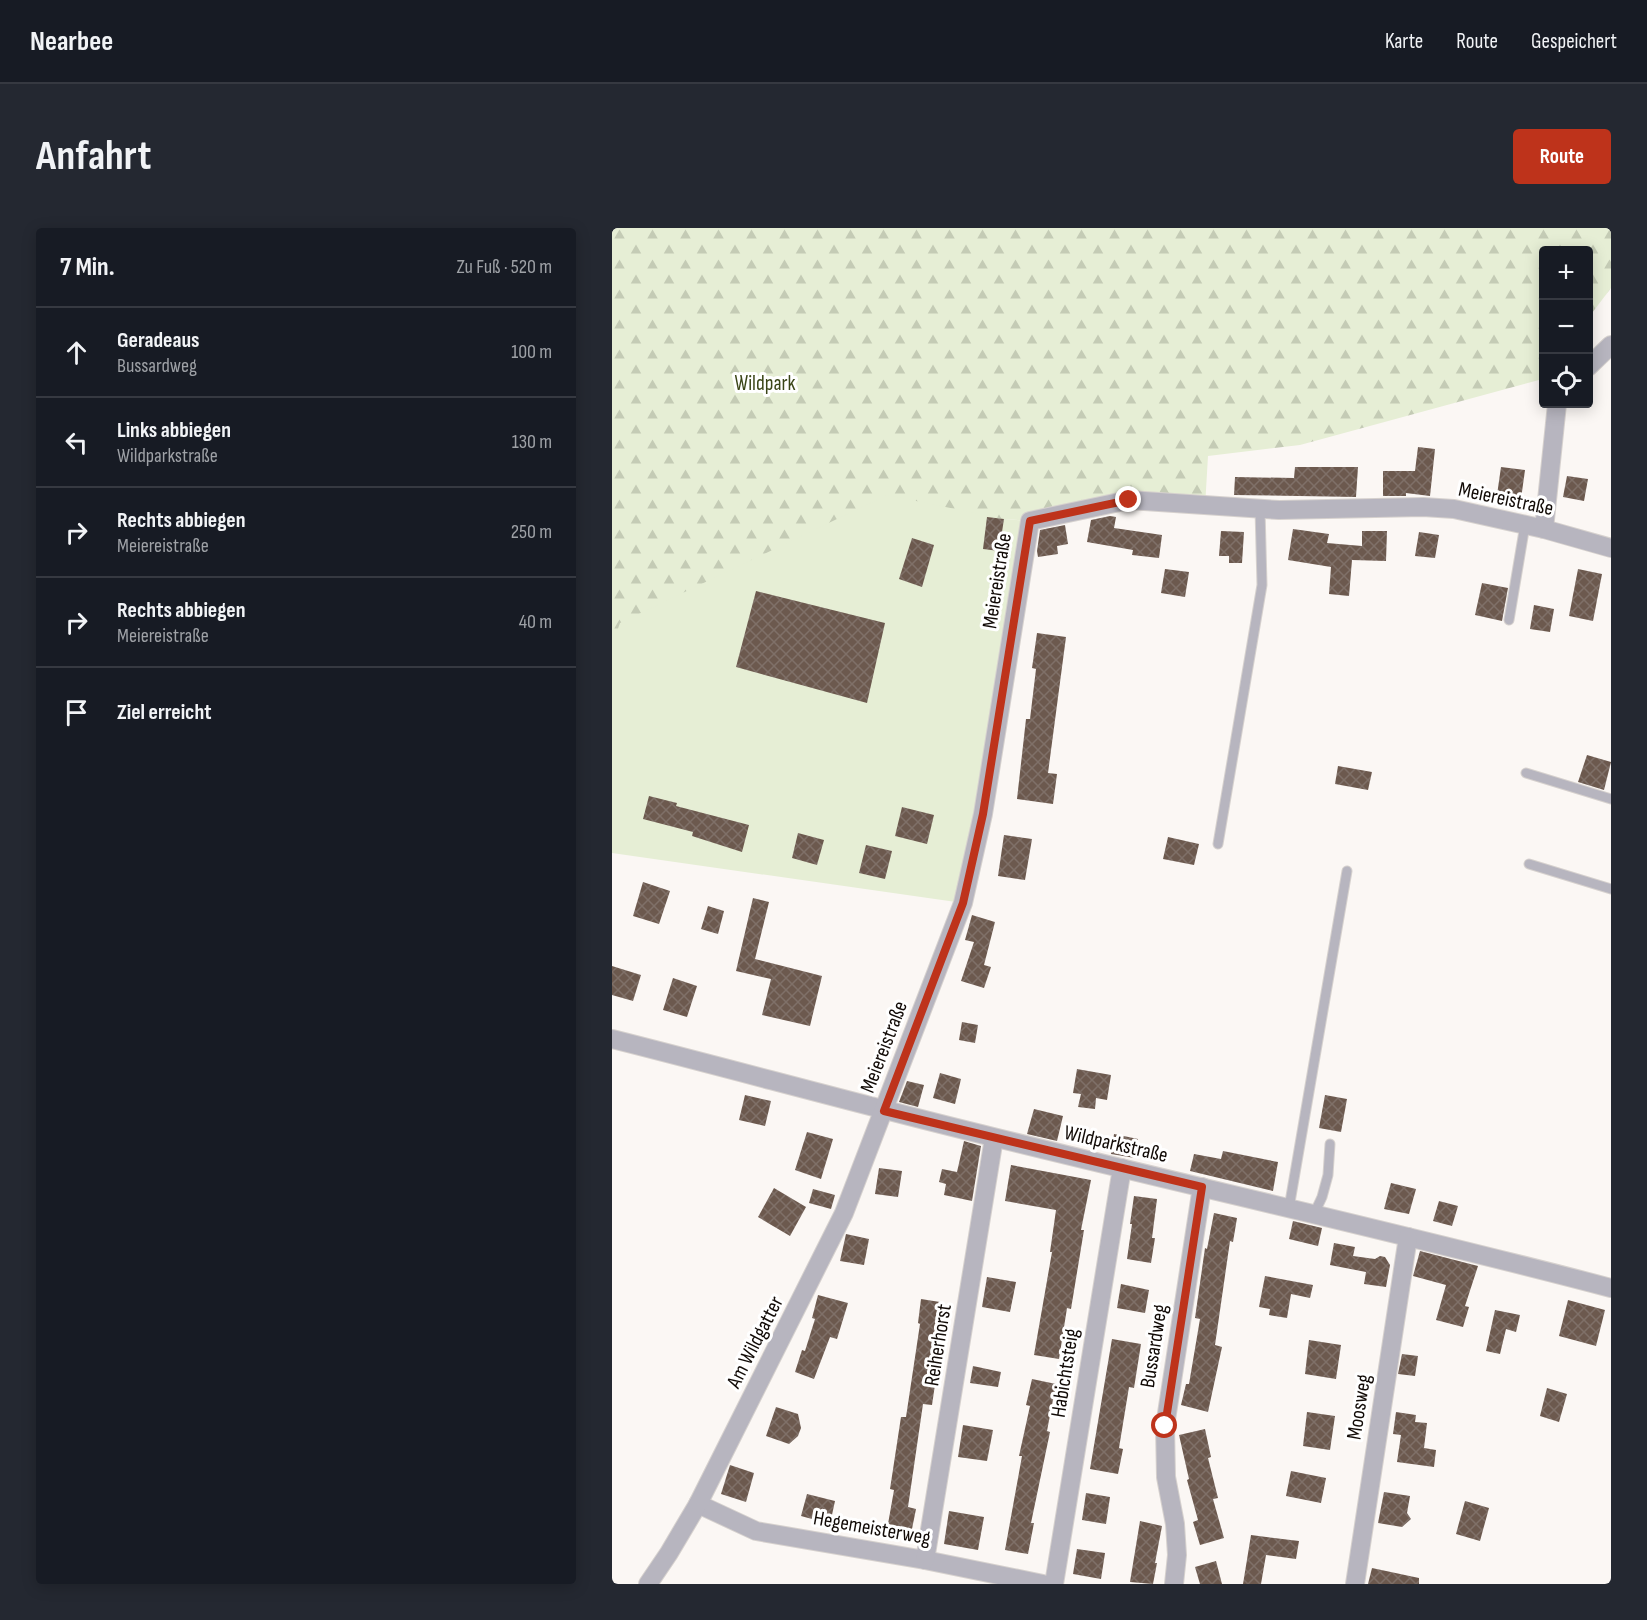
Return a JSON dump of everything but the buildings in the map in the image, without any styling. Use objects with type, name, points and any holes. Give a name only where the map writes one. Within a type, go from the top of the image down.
[{"type":"street","points":[[1593,362],[1611,345]]},
{"type":"street","points":[[1544,529],[1557,408]]},
{"type":"street","name":"Meiereistraße","points":[[884,1111],[963,903],[983,814],[1030,521],[1129,500],[1260,509],[1423,507],[1455,509],[1544,529],[1611,548]]},
{"type":"street","name":"Wildparkstraße","points":[[612,1039],[884,1111],[1491,1256],[1611,1288]]},
{"type":"street","name":"Am Wildgatter","points":[[648,1584],[698,1504],[844,1213],[884,1111]]},
{"type":"street","name":"Reiherhorst","points":[[926,1560],[994,1138]]},
{"type":"street","name":"Habichtsteig","points":[[1054,1584],[1122,1168]]},
{"type":"street","name":"Bussardweg","points":[[1174,1584],[1178,1556],[1175,1524],[1166,1477],[1165,1426],[1202,1187]]},
{"type":"street","name":"Moosweg","points":[[1354,1584],[1408,1237]]},
{"type":"street","name":"Hegemeisterweg","points":[[698,1504],[756,1531],[926,1560],[1043,1584]]},
{"type":"lane","points":[[1218,844],[1262,585],[1260,509]]},
{"type":"lane","points":[[1509,620],[1525,525]]},
{"type":"lane","points":[[1526,773],[1611,799]]},
{"type":"lane","points":[[1529,864],[1611,889]]},
{"type":"lane","points":[[1289,1208],[1347,871]]},
{"type":"lane","points":[[1314,1214],[1328,1175],[1330,1144]]},
{"type":"green space","name":"Wildpark","points":[[612,228],[1611,228],[1611,288],[1593,312],[1593,246],[1539,246],[1539,380],[1300,445],[1208,456],[1205,507],[1142,500],[1030,521],[1004,519],[612,645]]},
{"type":"green space","points":[[887,495],[1004,519],[1030,521],[963,903],[612,853],[612,645],[620,623]]},
{"type":"route","points":[[1129,500],[1030,521],[983,814],[963,903],[884,1111],[1202,1187],[1165,1426]]}]
